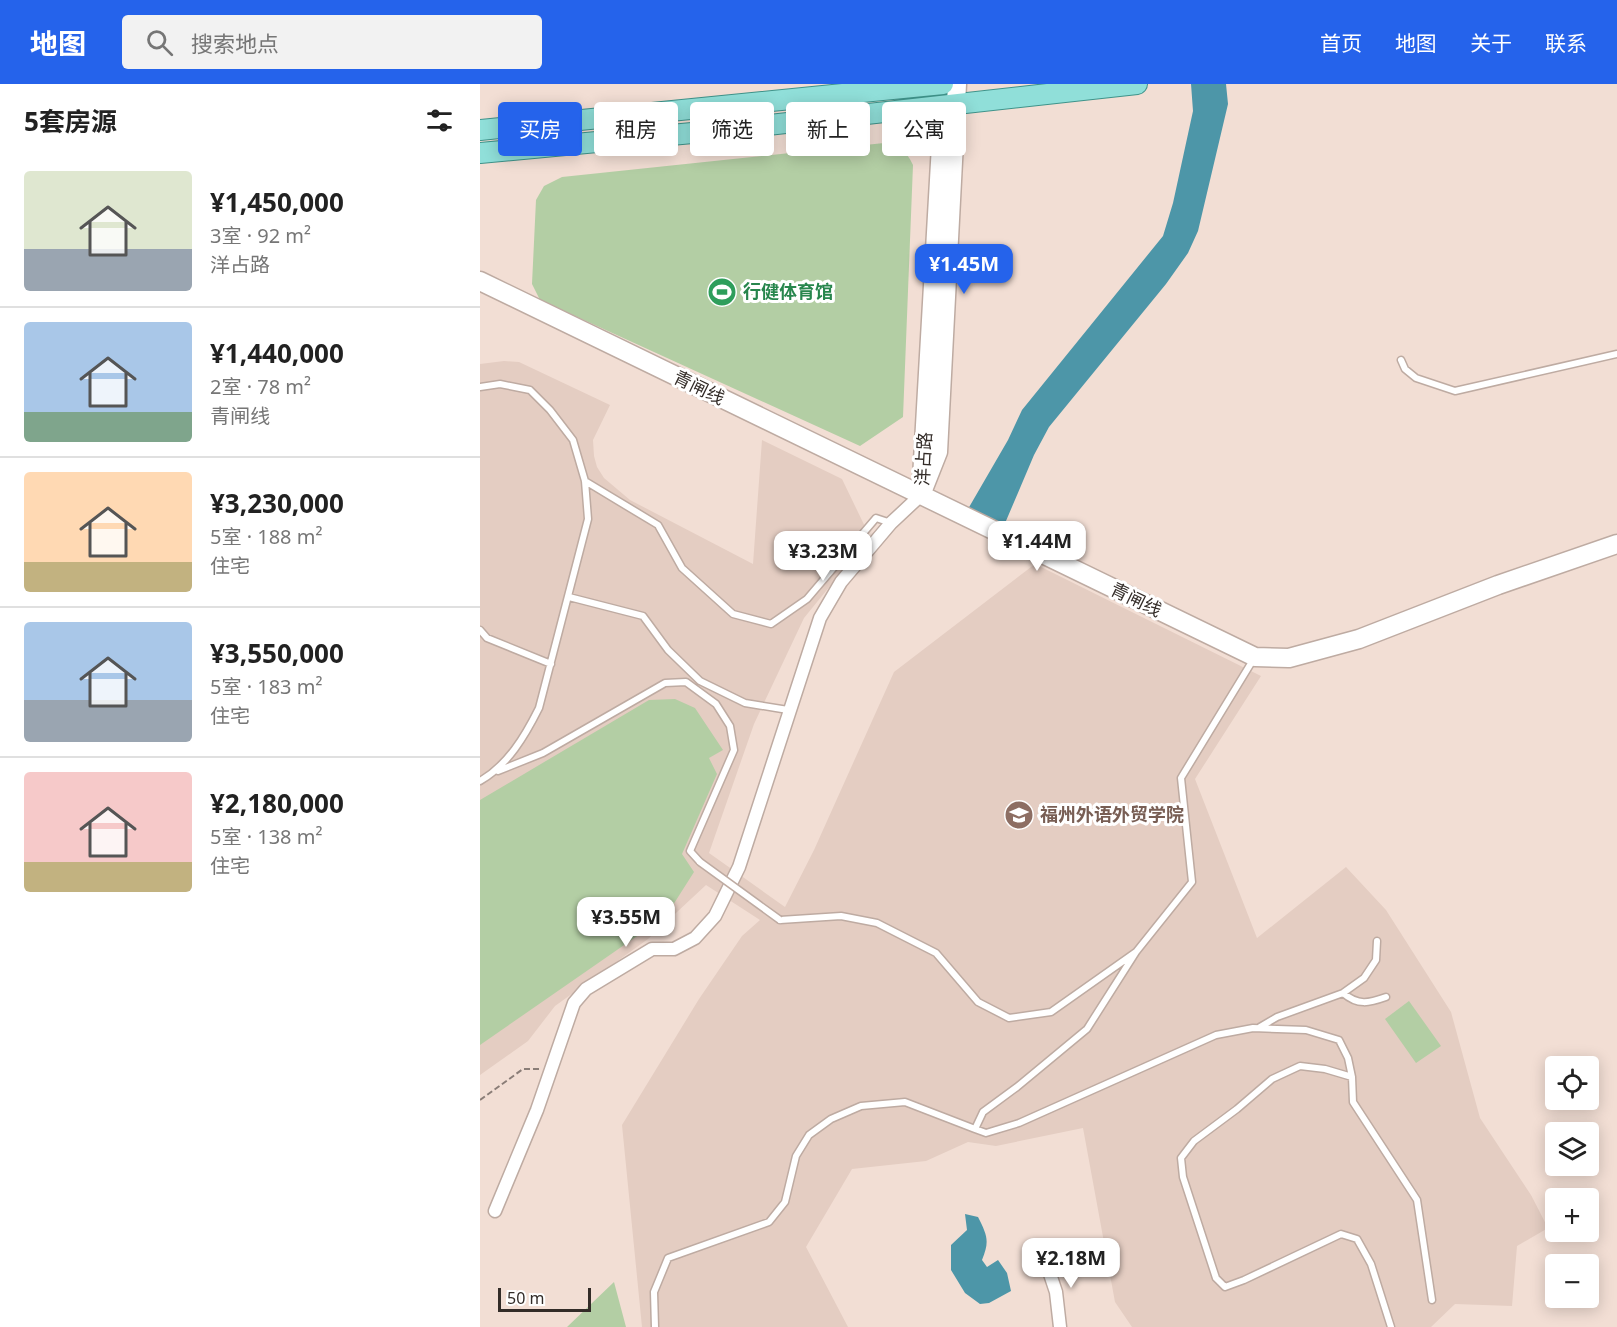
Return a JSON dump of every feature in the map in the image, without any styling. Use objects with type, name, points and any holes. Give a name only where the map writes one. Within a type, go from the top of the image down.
[{"type":"main road","name":"洋占路","points":[[944,84],[948,102]]},
{"type":"main road","points":[[480,130],[944,84]]},
{"type":"main road","name":"洋占路","points":[[950,102],[957,84]]},
{"type":"main road","points":[[966,103],[1137,84]]},
{"type":"main road","points":[[480,153],[882,112]]},
{"type":"main road","name":"洋占路","points":[[921,495],[945,156]]},
{"type":"main road","name":"青闸线","points":[[480,281],[1255,657],[1288,658],[1359,639],[1498,585],[1617,544]]},
{"type":"street","points":[[495,1211],[537,1110],[574,1003],[586,989],[652,949],[675,949],[695,938],[715,916],[739,867],[788,710],[820,618],[841,582],[891,523],[921,495]]},
{"type":"street","points":[[1045,1260],[1056,1292],[1060,1327]]},
{"type":"lane","points":[[1401,360],[1405,369],[1416,378],[1455,391],[1617,354]]},
{"type":"lane","points":[[480,387],[500,384],[530,390],[550,410],[573,440],[585,480],[588,519],[539,708],[526,735],[496,772]]},
{"type":"lane","points":[[585,480],[658,525],[682,568],[733,614],[771,624],[807,599],[876,518],[891,523]]},
{"type":"lane","points":[[569,597],[644,616],[668,650],[700,681],[745,703],[788,710]]},
{"type":"lane","points":[[480,630],[487,638],[551,664]]},
{"type":"lane","points":[[975,1129],[983,1112],[1087,1029],[1136,952],[1192,882],[1181,778],[1255,657]]},
{"type":"lane","points":[[480,781],[543,753],[665,682],[686,682],[716,704],[730,726],[734,750],[690,851],[700,862],[780,920],[841,916],[877,923],[936,953],[978,1002],[1009,1018],[1052,1012],[1136,952]]},
{"type":"lane","points":[[1259,1028],[1277,1017],[1343,993],[1364,978],[1376,960],[1377,941]]},
{"type":"lane","points":[[1343,993],[1349,998],[1366,1004],[1386,997]]},
{"type":"lane","points":[[655,1327],[654,1292],[668,1258],[769,1222],[785,1202],[796,1156],[809,1135],[831,1119],[861,1106],[905,1102],[986,1133],[1019,1123],[1216,1035],[1259,1028],[1306,1030],[1339,1040],[1348,1058],[1352,1077],[1353,1102],[1417,1200],[1432,1300]]},
{"type":"lane","points":[[1352,1077],[1325,1069],[1300,1066],[1272,1079],[1194,1141],[1181,1158],[1183,1177],[1216,1278],[1225,1287],[1341,1234],[1357,1239],[1371,1264],[1391,1327]]},
{"type":"path","points":[[480,1100],[523,1069],[552,1068]]},
{"type":"shaded area","name":"福州外语外贸学院","points":[[519,362],[610,405],[593,440],[597,467],[604,478],[630,500],[753,564],[762,440],[842,479],[870,537],[804,618],[754,724],[709,853],[785,907],[814,850],[894,672],[1035,564],[1261,676],[1195,779],[1257,938],[1346,867],[1386,910],[1451,1012],[1480,1118],[1531,1195],[1545,1222],[1545,1230],[1517,1246],[1512,1306],[1455,1304],[1431,1327],[1132,1327],[1115,1302],[1083,1128],[996,1146],[968,1142],[926,1161],[852,1169],[806,1247],[848,1327],[642,1327],[622,1125],[699,999],[742,936],[760,920],[706,885],[648,939],[555,1006],[528,1041],[480,1075],[480,364]]},
{"type":"green space","name":"行健体育馆","points":[[882,143],[882,156],[908,156],[913,165],[903,417],[860,446],[540,300],[532,284],[536,200],[544,186],[562,177],[786,153],[786,156],[870,156],[870,144]]},
{"type":"green space","points":[[675,699],[695,708],[723,750],[709,758],[717,774],[682,854],[694,872],[666,916],[480,1045],[480,800],[649,700]]},
{"type":"green space","points":[[1409,1001],[1441,1046],[1416,1063],[1385,1019]]},
{"type":"green space","points":[[614,1282],[626,1327],[567,1327]]},
{"type":"water","points":[[1191,84],[1226,84],[1228,104],[1198,231],[1188,253],[1166,284],[1049,427],[1034,455],[1003,528],[968,509],[1008,440],[1022,410],[1163,236],[1173,203],[1193,111]]},
{"type":"water","points":[[965,1214],[978,1217],[984,1229],[987,1243],[982,1260],[987,1267],[998,1260],[1007,1273],[1011,1291],[989,1303],[980,1304],[965,1293],[951,1270],[951,1245],[967,1230]]},
{"type":"place","name":"行健体育馆","points":[[722,292]]},
{"type":"place","name":"福州外语外贸学院","points":[[1019,815]]}]
